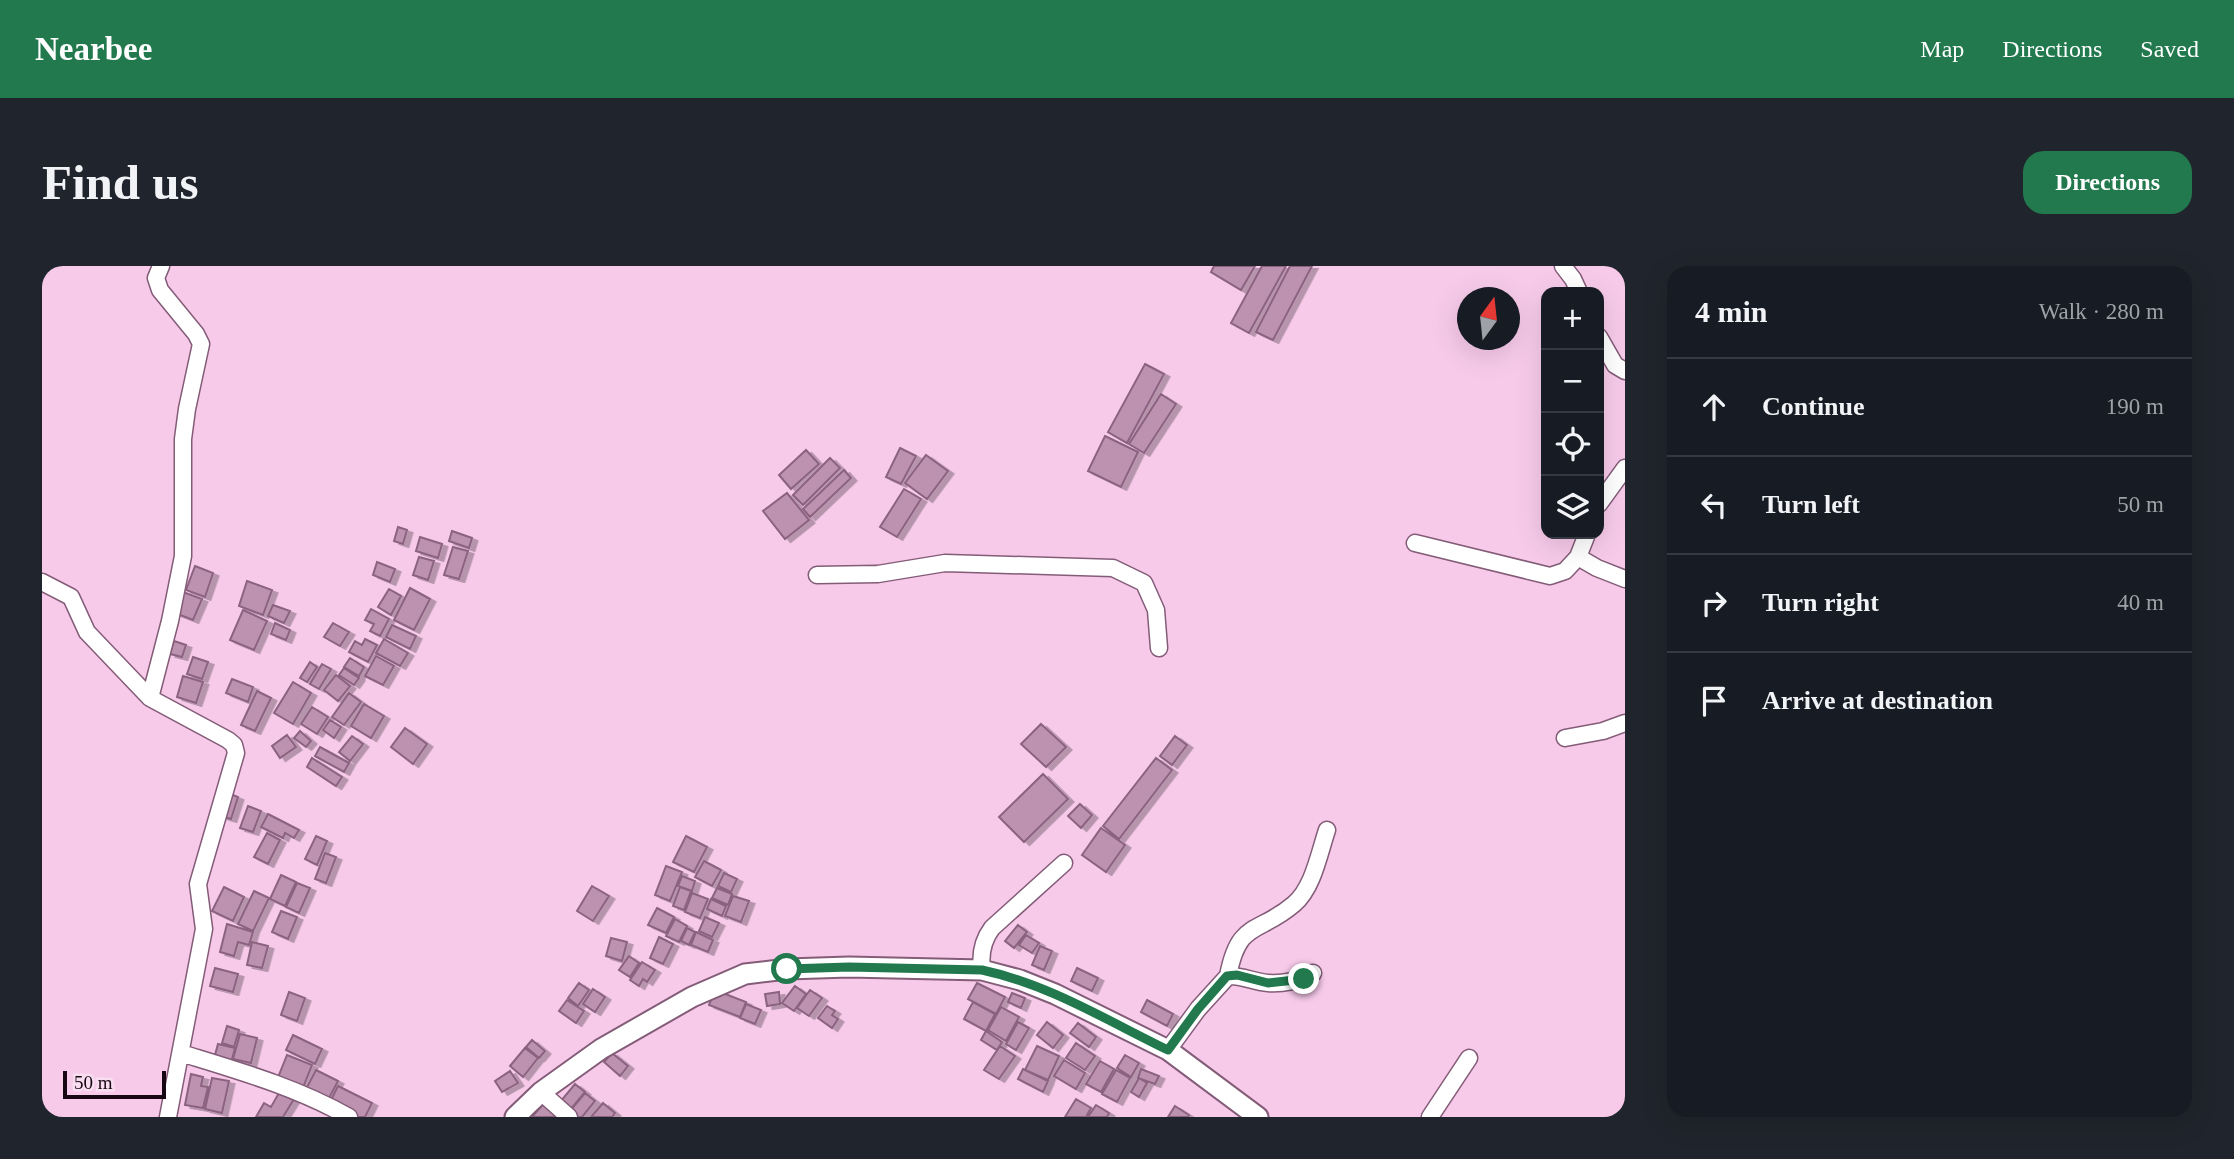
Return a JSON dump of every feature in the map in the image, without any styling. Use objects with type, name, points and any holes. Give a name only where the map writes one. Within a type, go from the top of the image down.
[{"type":"street","points":[[150,698],[183,556],[183,439],[201,344],[160,290],[156,278],[160,266]]},
{"type":"street","points":[[1563,266],[1577,287]]},
{"type":"street","points":[[1604,346],[1615,365],[1625,371]]},
{"type":"street","points":[[1604,497],[1625,468]]},
{"type":"street","points":[[1415,543],[1550,576],[1565,571],[1578,556],[1585,539]]},
{"type":"street","points":[[1578,556],[1597,568],[1625,579]]},
{"type":"street","points":[[817,575],[878,574],[944,563],[1113,568],[1144,583],[1156,610],[1159,648]]},
{"type":"street","points":[[42,582],[71,597],[87,632],[150,698],[228,740],[234,745],[236,753],[198,884],[204,929],[169,1117]]},
{"type":"street","points":[[1565,738],[1603,731],[1625,723]]},
{"type":"street","points":[[1172,1044],[1227,976],[1231,956],[1246,932],[1294,904],[1301,896],[1310,880],[1328,830]]},
{"type":"street","points":[[982,963],[985,937],[997,922],[1064,863]]},
{"type":"street","points":[[515,1117],[541,1093],[601,1049],[692,997],[745,974],[787,969],[982,963],[999,973],[1172,1044],[1258,1117]]},
{"type":"street","points":[[1227,976],[1237,975],[1268,983],[1304,979],[1313,973]]},
{"type":"street","points":[[181,1053],[271,1080],[326,1103],[349,1117]]},
{"type":"street","points":[[1430,1117],[1469,1058]]},
{"type":"street","points":[[541,1093],[569,1117]]},
{"type":"building","points":[[1214,266],[1255,266],[1241,290],[1211,272]]},
{"type":"building","points":[[1262,266],[1286,266],[1249,333],[1231,323]]},
{"type":"building","points":[[1290,266],[1312,266],[1273,340],[1256,332]]},
{"type":"building","points":[[1145,364],[1164,374],[1127,443],[1108,432]]},
{"type":"building","points":[[1161,394],[1176,404],[1144,453],[1129,444]]},
{"type":"building","points":[[1105,436],[1138,452],[1121,487],[1088,471]]},
{"type":"building","points":[[900,448],[916,456],[901,484],[886,477]]},
{"type":"building","points":[[806,450],[819,464],[791,489],[779,475]]},
{"type":"building","points":[[926,455],[948,471],[927,499],[905,483]]},
{"type":"building","points":[[830,458],[840,468],[803,505],[793,495]]},
{"type":"building","points":[[844,470],[851,478],[810,517],[803,509]]},
{"type":"building","points":[[904,489],[921,499],[897,537],[880,527]]},
{"type":"building","points":[[787,493],[809,520],[785,539],[763,511]]},
{"type":"building","points":[[398,527],[407,530],[403,544],[394,541]]},
{"type":"building","points":[[452,531],[472,538],[469,548],[449,541]]},
{"type":"building","points":[[420,537],[442,544],[438,558],[416,551]]},
{"type":"building","points":[[453,547],[468,551],[459,579],[444,575]]},
{"type":"building","points":[[419,557],[434,561],[428,580],[413,575]]},
{"type":"building","points":[[377,562],[395,569],[390,582],[373,575]]},
{"type":"building","points":[[195,566],[213,573],[205,597],[186,590]]},
{"type":"building","points":[[247,581],[272,590],[263,615],[239,606]]},
{"type":"building","points":[[410,588],[430,599],[414,630],[394,620]]},
{"type":"building","points":[[389,589],[401,596],[391,615],[378,607]]},
{"type":"building","points":[[183,592],[202,599],[193,620],[175,613]]},
{"type":"building","points":[[273,605],[290,611],[284,623],[268,616]]},
{"type":"building","points":[[371,609],[389,619],[380,636],[370,631],[374,624],[365,620]]},
{"type":"building","points":[[243,610],[267,621],[254,650],[230,640]]},
{"type":"building","points":[[275,623],[290,630],[286,640],[271,634]]},
{"type":"building","points":[[333,623],[349,632],[340,646],[324,637]]},
{"type":"building","points":[[392,625],[416,636],[410,649],[386,637]]},
{"type":"building","points":[[365,639],[377,645],[368,662],[349,652],[355,641],[362,645]]},
{"type":"building","points":[[384,639],[408,653],[400,666],[376,653]]},
{"type":"building","points":[[174,641],[186,645],[182,657],[170,654]]},
{"type":"building","points":[[376,656],[394,666],[383,685],[365,676]]},
{"type":"building","points":[[193,657],[208,662],[202,679],[187,674]]},
{"type":"building","points":[[350,658],[364,667],[359,676],[344,667]]},
{"type":"building","points":[[310,662],[317,667],[307,682],[300,678]]},
{"type":"building","points":[[322,664],[331,669],[319,689],[310,684]]},
{"type":"building","points":[[344,668],[359,678],[354,685],[339,675]]},
{"type":"building","points":[[336,675],[350,686],[338,701],[324,690]]},
{"type":"building","points":[[183,676],[203,682],[196,703],[177,697]]},
{"type":"building","points":[[232,679],[253,687],[248,702],[226,693]]},
{"type":"building","points":[[293,682],[311,693],[293,724],[274,713]]},
{"type":"building","points":[[257,691],[271,698],[255,731],[241,725]]},
{"type":"building","points":[[349,693],[361,702],[344,725],[332,717]]},
{"type":"building","points":[[364,704],[384,716],[371,738],[351,726]]},
{"type":"building","points":[[312,707],[328,717],[317,734],[301,724]]},
{"type":"building","points":[[330,720],[341,727],[334,738],[323,730]]},
{"type":"building","points":[[1041,724],[1066,747],[1046,767],[1021,744]]},
{"type":"building","points":[[405,728],[427,744],[413,764],[391,747]]},
{"type":"building","points":[[300,731],[311,741],[306,747],[294,738]]},
{"type":"building","points":[[287,735],[296,747],[280,758],[272,746]]},
{"type":"building","points":[[352,736],[363,744],[350,761],[339,752]]},
{"type":"building","points":[[1175,736],[1187,745],[1172,765],[1160,756]]},
{"type":"building","points":[[320,747],[349,763],[344,772],[315,756]]},
{"type":"building","points":[[312,758],[342,777],[336,786],[307,767]]},
{"type":"building","points":[[1156,758],[1172,770],[1119,839],[1103,826]]},
{"type":"building","points":[[1043,774],[1068,799],[1024,842],[999,817]]},
{"type":"building","points":[[228,793],[238,797],[231,819],[221,816]]},
{"type":"building","points":[[1080,804],[1092,815],[1081,828],[1068,816]]},
{"type":"building","points":[[248,806],[261,811],[253,832],[240,828]]},
{"type":"building","points":[[268,814],[299,830],[294,838],[285,833],[283,838],[261,827]]},
{"type":"building","points":[[1101,828],[1125,845],[1106,872],[1082,855]]},
{"type":"building","points":[[267,833],[280,840],[268,864],[254,857]]},
{"type":"building","points":[[316,836],[327,841],[317,865],[305,859]]},
{"type":"building","points":[[686,836],[707,847],[694,872],[673,862]]},
{"type":"building","points":[[325,853],[336,857],[326,883],[315,879]]},
{"type":"building","points":[[704,861],[721,870],[712,886],[695,877]]},
{"type":"building","points":[[666,866],[682,872],[670,901],[655,895]]},
{"type":"building","points":[[724,873],[737,879],[731,892],[718,886]]},
{"type":"building","points":[[281,875],[296,882],[285,906],[270,899]]},
{"type":"building","points":[[682,876],[695,881],[692,891],[678,886]]},
{"type":"building","points":[[297,883],[310,888],[299,913],[286,907]]},
{"type":"building","points":[[592,886],[609,896],[593,921],[577,911]]},
{"type":"building","points":[[224,887],[244,897],[233,921],[212,911]]},
{"type":"building","points":[[680,887],[691,891],[684,910],[673,906]]},
{"type":"building","points":[[717,888],[732,894],[728,905],[712,898]]},
{"type":"building","points":[[254,891],[269,898],[253,931],[238,924]]},
{"type":"building","points":[[692,893],[708,899],[700,918],[685,912]]},
{"type":"building","points":[[733,896],[749,901],[741,922],[725,916]]},
{"type":"building","points":[[711,899],[726,906],[722,916],[707,909]]},
{"type":"building","points":[[657,908],[674,917],[666,933],[648,925]]},
{"type":"building","points":[[281,911],[297,917],[288,939],[272,932]]},
{"type":"building","points":[[705,917],[719,923],[712,937],[699,931]]},
{"type":"building","points":[[675,919],[687,926],[679,942],[666,936]]},
{"type":"building","points":[[227,924],[253,932],[249,945],[238,942],[234,956],[220,952]]},
{"type":"building","points":[[1018,925],[1027,932],[1014,948],[1005,941]]},
{"type":"building","points":[[687,928],[695,932],[689,945],[681,941]]},
{"type":"building","points":[[696,932],[713,940],[708,952],[691,945]]},
{"type":"building","points":[[1026,935],[1039,943],[1032,953],[1019,945]]},
{"type":"building","points":[[659,937],[673,944],[663,964],[650,958]]},
{"type":"building","points":[[611,938],[627,942],[622,961],[606,956]]},
{"type":"building","points":[[252,942],[268,946],[262,968],[247,965]]},
{"type":"building","points":[[1040,946],[1052,951],[1044,970],[1032,965]]},
{"type":"building","points":[[629,956],[639,963],[630,977],[619,970]]},
{"type":"building","points":[[642,962],[655,970],[647,982],[643,979],[639,986],[630,980]]},
{"type":"building","points":[[215,968],[238,974],[233,992],[210,986]]},
{"type":"building","points":[[1077,968],[1098,978],[1092,991],[1071,981]]},
{"type":"building","points":[[579,983],[589,990],[578,1006],[568,998]]},
{"type":"building","points":[[977,983],[1005,997],[996,1014],[968,999]]},
{"type":"building","points":[[795,986],[806,994],[794,1011],[782,1003]]},
{"type":"building","points":[[593,989],[605,997],[595,1012],[583,1004]]},
{"type":"building","points":[[715,990],[746,1002],[740,1017],[709,1005]]},
{"type":"building","points":[[810,990],[822,998],[809,1016],[797,1008]]},
{"type":"building","points":[[289,992],[305,998],[297,1021],[281,1015]]},
{"type":"building","points":[[779,992],[780,1004],[767,1006],[765,994]]},
{"type":"building","points":[[1012,993],[1025,998],[1021,1008],[1008,1002]]},
{"type":"building","points":[[567,1000],[584,1011],[576,1023],[559,1011]]},
{"type":"building","points":[[1147,1000],[1173,1014],[1167,1026],[1141,1012]]},
{"type":"building","points":[[973,1002],[995,1014],[986,1031],[964,1019]]},
{"type":"building","points":[[746,1004],[761,1010],[755,1024],[740,1018]]},
{"type":"building","points":[[827,1006],[835,1011],[832,1015],[838,1019],[832,1028],[818,1018]]},
{"type":"building","points":[[1001,1007],[1019,1017],[1006,1041],[988,1030]]},
{"type":"building","points":[[1018,1022],[1029,1028],[1016,1050],[1006,1044]]},
{"type":"building","points":[[1047,1022],[1063,1035],[1053,1048],[1037,1035]]},
{"type":"building","points":[[1078,1023],[1096,1037],[1089,1047],[1070,1033]]},
{"type":"building","points":[[227,1026],[239,1030],[234,1047],[222,1043]]},
{"type":"building","points":[[986,1031],[1002,1042],[997,1050],[981,1040]]},
{"type":"building","points":[[240,1034],[257,1038],[251,1063],[233,1059]]},
{"type":"building","points":[[293,1035],[322,1049],[315,1064],[286,1050]]},
{"type":"building","points":[[532,1040],[545,1051],[539,1058],[526,1047]]},
{"type":"building","points":[[1076,1043],[1095,1056],[1085,1070],[1066,1058]]},
{"type":"building","points":[[218,1044],[235,1048],[230,1067],[213,1062]]},
{"type":"building","points":[[1000,1046],[1015,1056],[999,1079],[984,1070]]},
{"type":"building","points":[[1037,1046],[1059,1056],[1048,1080],[1025,1070]]},
{"type":"building","points":[[525,1048],[538,1058],[523,1077],[510,1066]]},
{"type":"building","points":[[612,1053],[628,1066],[620,1076],[604,1062]]},
{"type":"building","points":[[287,1055],[312,1065],[302,1090],[277,1080]]},
{"type":"building","points":[[1125,1055],[1139,1063],[1131,1077],[1117,1068]]},
{"type":"building","points":[[1064,1060],[1085,1073],[1076,1089],[1054,1076]]},
{"type":"building","points":[[1100,1061],[1114,1069],[1101,1092],[1086,1084]]},
{"type":"building","points":[[1023,1069],[1048,1081],[1043,1092],[1018,1079]]},
{"type":"building","points":[[1141,1069],[1159,1076],[1155,1084],[1138,1078]]},
{"type":"building","points":[[316,1070],[338,1081],[327,1102],[305,1091]]},
{"type":"building","points":[[1116,1070],[1130,1078],[1117,1102],[1102,1094]]},
{"type":"building","points":[[510,1071],[518,1083],[502,1092],[495,1081]]},
{"type":"building","points":[[191,1074],[203,1077],[201,1086],[208,1087],[203,1108],[185,1105]]},
{"type":"building","points":[[212,1078],[229,1081],[222,1113],[205,1109]]},
{"type":"building","points":[[1139,1078],[1147,1083],[1139,1097],[1131,1092]]},
{"type":"building","points":[[575,1084],[585,1092],[570,1110],[560,1102]]},
{"type":"building","points":[[338,1086],[372,1103],[365,1117],[355,1117],[329,1104]]},
{"type":"building","points":[[280,1091],[294,1099],[283,1117],[256,1117],[264,1103],[271,1107]]},
{"type":"building","points":[[585,1093],[595,1101],[582,1117],[578,1117],[570,1111]]},
{"type":"building","points":[[1076,1099],[1091,1108],[1086,1117],[1065,1117]]},
{"type":"building","points":[[603,1103],[615,1113],[612,1117],[591,1117]]},
{"type":"building","points":[[543,1104],[557,1117],[532,1117]]},
{"type":"building","points":[[1096,1105],[1109,1113],[1107,1117],[1088,1117]]},
{"type":"building","points":[[1175,1106],[1189,1115],[1188,1117],[1168,1117]]},
{"type":"route","points":[[787,969],[849,967],[982,970],[999,973],[1055,994],[1168,1050],[1175,1037],[1227,976],[1237,975],[1268,983],[1304,979]]}]
